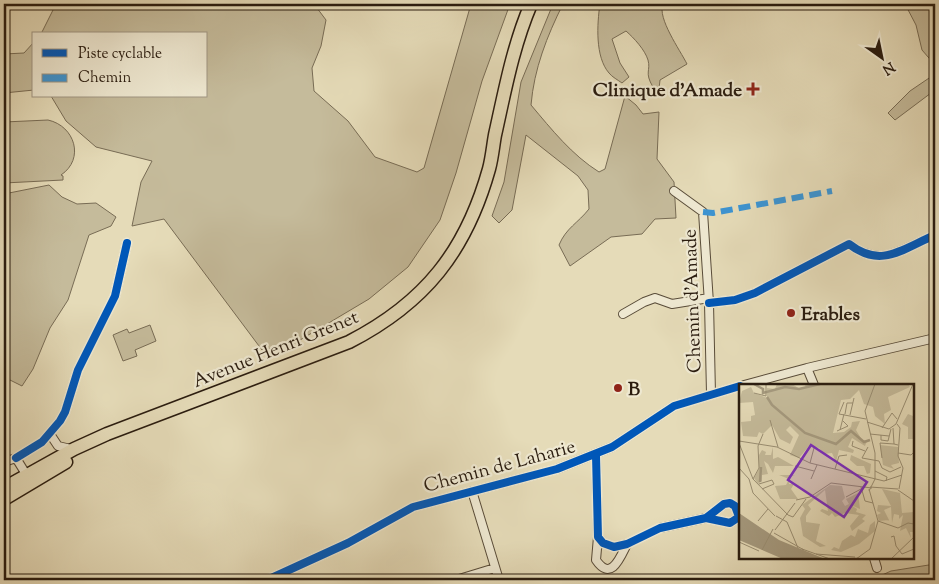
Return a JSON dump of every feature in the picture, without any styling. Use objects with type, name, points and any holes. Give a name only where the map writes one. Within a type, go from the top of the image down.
[{"type":"main road","name":"Avenue Henri Grenet","points":[[483,185],[484,169],[504,58],[522,4]]},
{"type":"main road","name":"Avenue Henri Grenet","points":[[4,499],[28,478],[74,449],[349,342],[395,315],[413,301],[449,260],[463,237],[489,167],[513,54],[530,4]]},
{"type":"main road","name":"Avenue Henri Grenet","points":[[4,488],[28,478],[129,426]]},
{"type":"street","name":"Chemin d'Amade","points":[[674,191],[703,212],[709,301],[711,394]]},
{"type":"street","points":[[623,314],[655,298],[672,304],[736,300],[755,293],[848,244],[867,255],[883,257],[935,235]]},
{"type":"street","points":[[4,462],[16,458],[50,434],[65,412],[78,370],[115,296],[128,243]]},
{"type":"street","name":"Chemin de Laharie","points":[[749,384],[807,368],[935,338]]},
{"type":"street","points":[[807,368],[814,384]]},
{"type":"street","name":"Chemin de Laharie","points":[[267,580],[348,543],[413,507],[557,469],[596,455],[612,447],[674,406],[739,387]]},
{"type":"street","points":[[50,434],[62,448],[74,449]]},
{"type":"street","points":[[596,455],[598,537],[596,560],[600,567],[611,568],[618,564],[627,544]]},
{"type":"street","points":[[16,458],[28,478]]},
{"type":"street","points":[[472,491],[499,580]]},
{"type":"street","points":[[598,537],[603,543],[614,547],[627,544],[660,528],[706,518]]},
{"type":"street","points":[[874,559],[877,568]]},
{"type":"street","points":[[459,579],[495,568]]},
{"type":"shaded area","points":[[80,4],[314,4],[326,20],[321,46],[312,68],[314,91],[348,121],[375,157],[417,172],[424,168],[471,4],[510,4],[482,81],[456,173],[440,220],[408,267],[369,299],[295,343],[262,350],[164,219],[132,226],[141,182],[152,161],[96,147],[66,121],[52,98],[208,98],[208,32],[42,32],[55,6],[78,6]]},
{"type":"shaded area","points":[[553,4],[563,4],[542,53],[531,105],[571,150],[599,172],[605,169],[625,96],[643,114],[659,112],[657,159],[674,182],[676,218],[655,219],[642,234],[611,237],[570,266],[559,245],[569,230],[589,209],[588,190],[578,176],[526,135],[512,210],[499,223],[492,216],[504,182],[521,82]]},
{"type":"shaded area","points":[[600,4],[663,4],[663,17],[666,25],[687,64],[660,80],[659,89],[653,87],[648,75],[649,64],[647,56],[639,44],[626,31],[612,39],[620,63],[629,77],[622,83],[610,74],[601,58],[598,40]]},
{"type":"shaded area","points":[[905,4],[927,4],[935,21],[935,65],[922,50],[916,25]]},
{"type":"shaded area","points":[[32,44],[32,90],[4,93],[4,54],[24,53]]},
{"type":"shaded area","points":[[935,74],[935,90],[895,120],[888,113],[910,91]]},
{"type":"shaded area","points":[[48,120],[57,123],[65,129],[74,144],[73,160],[61,175],[63,180],[4,183],[4,122]]},
{"type":"shaded area","points":[[49,185],[62,197],[77,204],[96,203],[116,217],[111,226],[89,235],[68,300],[50,328],[33,369],[22,386],[4,377],[4,194]]},
{"type":"shaded area","points":[[150,325],[156,341],[135,350],[137,356],[123,361],[113,335],[127,329],[129,333]]},
{"type":"shaded area","points":[[935,564],[935,580],[871,580],[891,571]]},
{"type":"shaded area","points":[[819,576],[818,580],[711,580],[717,577]]},
{"type":"marked path","points":[[703,212],[713,213],[832,191]]},
{"type":"cycle path","points":[[709,303],[735,300],[755,293],[849,244],[871,255],[882,256],[902,251],[935,235]]},
{"type":"cycle path","points":[[16,458],[42,442],[60,421],[65,412],[78,370],[115,296],[127,243]]},
{"type":"cycle path","points":[[267,580],[348,543],[413,507],[557,469],[612,447],[674,406],[739,386]]},
{"type":"cycle path","points":[[596,455],[598,537],[603,543],[614,547],[627,544],[660,528],[706,518],[724,504],[730,503],[735,506],[739,517],[730,523],[706,518]]},
{"type":"place","name":"Clinique d'Amade","points":[[753,89]]},
{"type":"place","name":"Erables","points":[[791,313]]},
{"type":"place","name":"B","points":[[618,388]]}]
